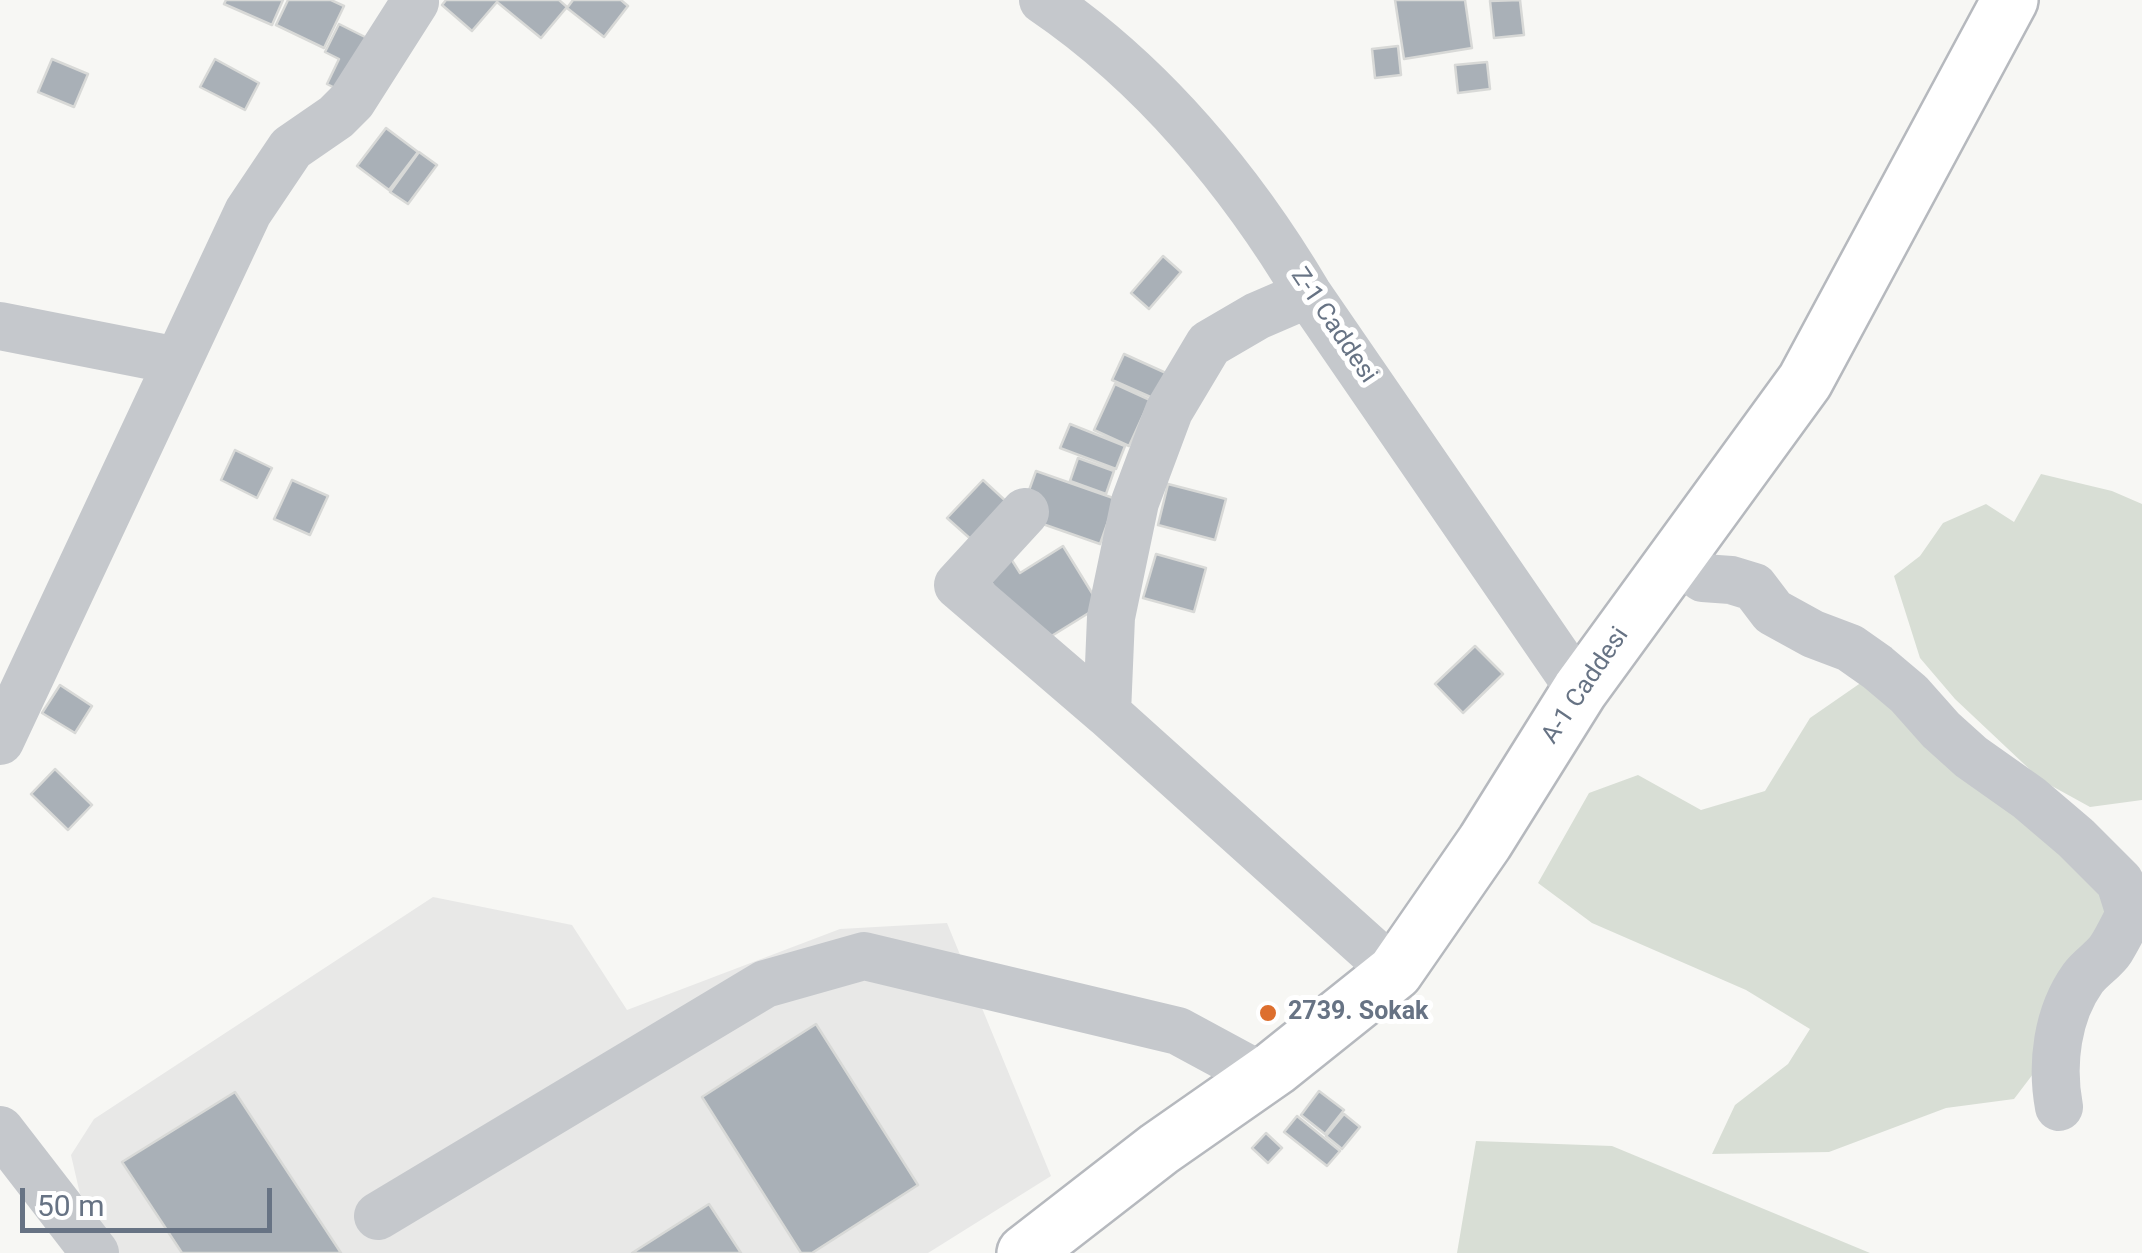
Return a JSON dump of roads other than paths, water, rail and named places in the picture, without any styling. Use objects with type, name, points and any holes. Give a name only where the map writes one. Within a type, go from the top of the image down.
[{"type":"main road","name":"A-1 Caddesi","points":[[1025,1253],[1395,972],[1485,842],[1580,690],[1805,381],[2010,0]]},
{"type":"street","name":"Z-1 Caddesi","points":[[1043,0],[1084,28],[1151,88],[1268,227],[1308,294],[1580,690]]},
{"type":"street","points":[[0,740],[248,212],[291,148],[336,118],[352,101],[413,1]]},
{"type":"street","points":[[1107,712],[1111,617],[1135,502],[1169,412],[1209,344],[1257,316],[1308,294]]},
{"type":"street","points":[[0,326],[178,362]]},
{"type":"street","points":[[1025,512],[958,585],[1107,712],[1395,972]]},
{"type":"street","points":[[1674,557],[1703,578],[1754,587],[1772,612],[1850,648],[1908,694],[1971,757],[2029,798],[2120,882],[2130,914],[2110,952],[2085,975],[2068,1002],[2057,1044],[2056,1089],[2060,1107]]},
{"type":"street","points":[[378,1216],[765,984],[864,956],[1178,1031],[1263,1076]]},
{"type":"street","points":[[0,1130],[95,1253]]},
{"type":"place","name":"2739. Sokak","points":[[1268,1013]]}]
